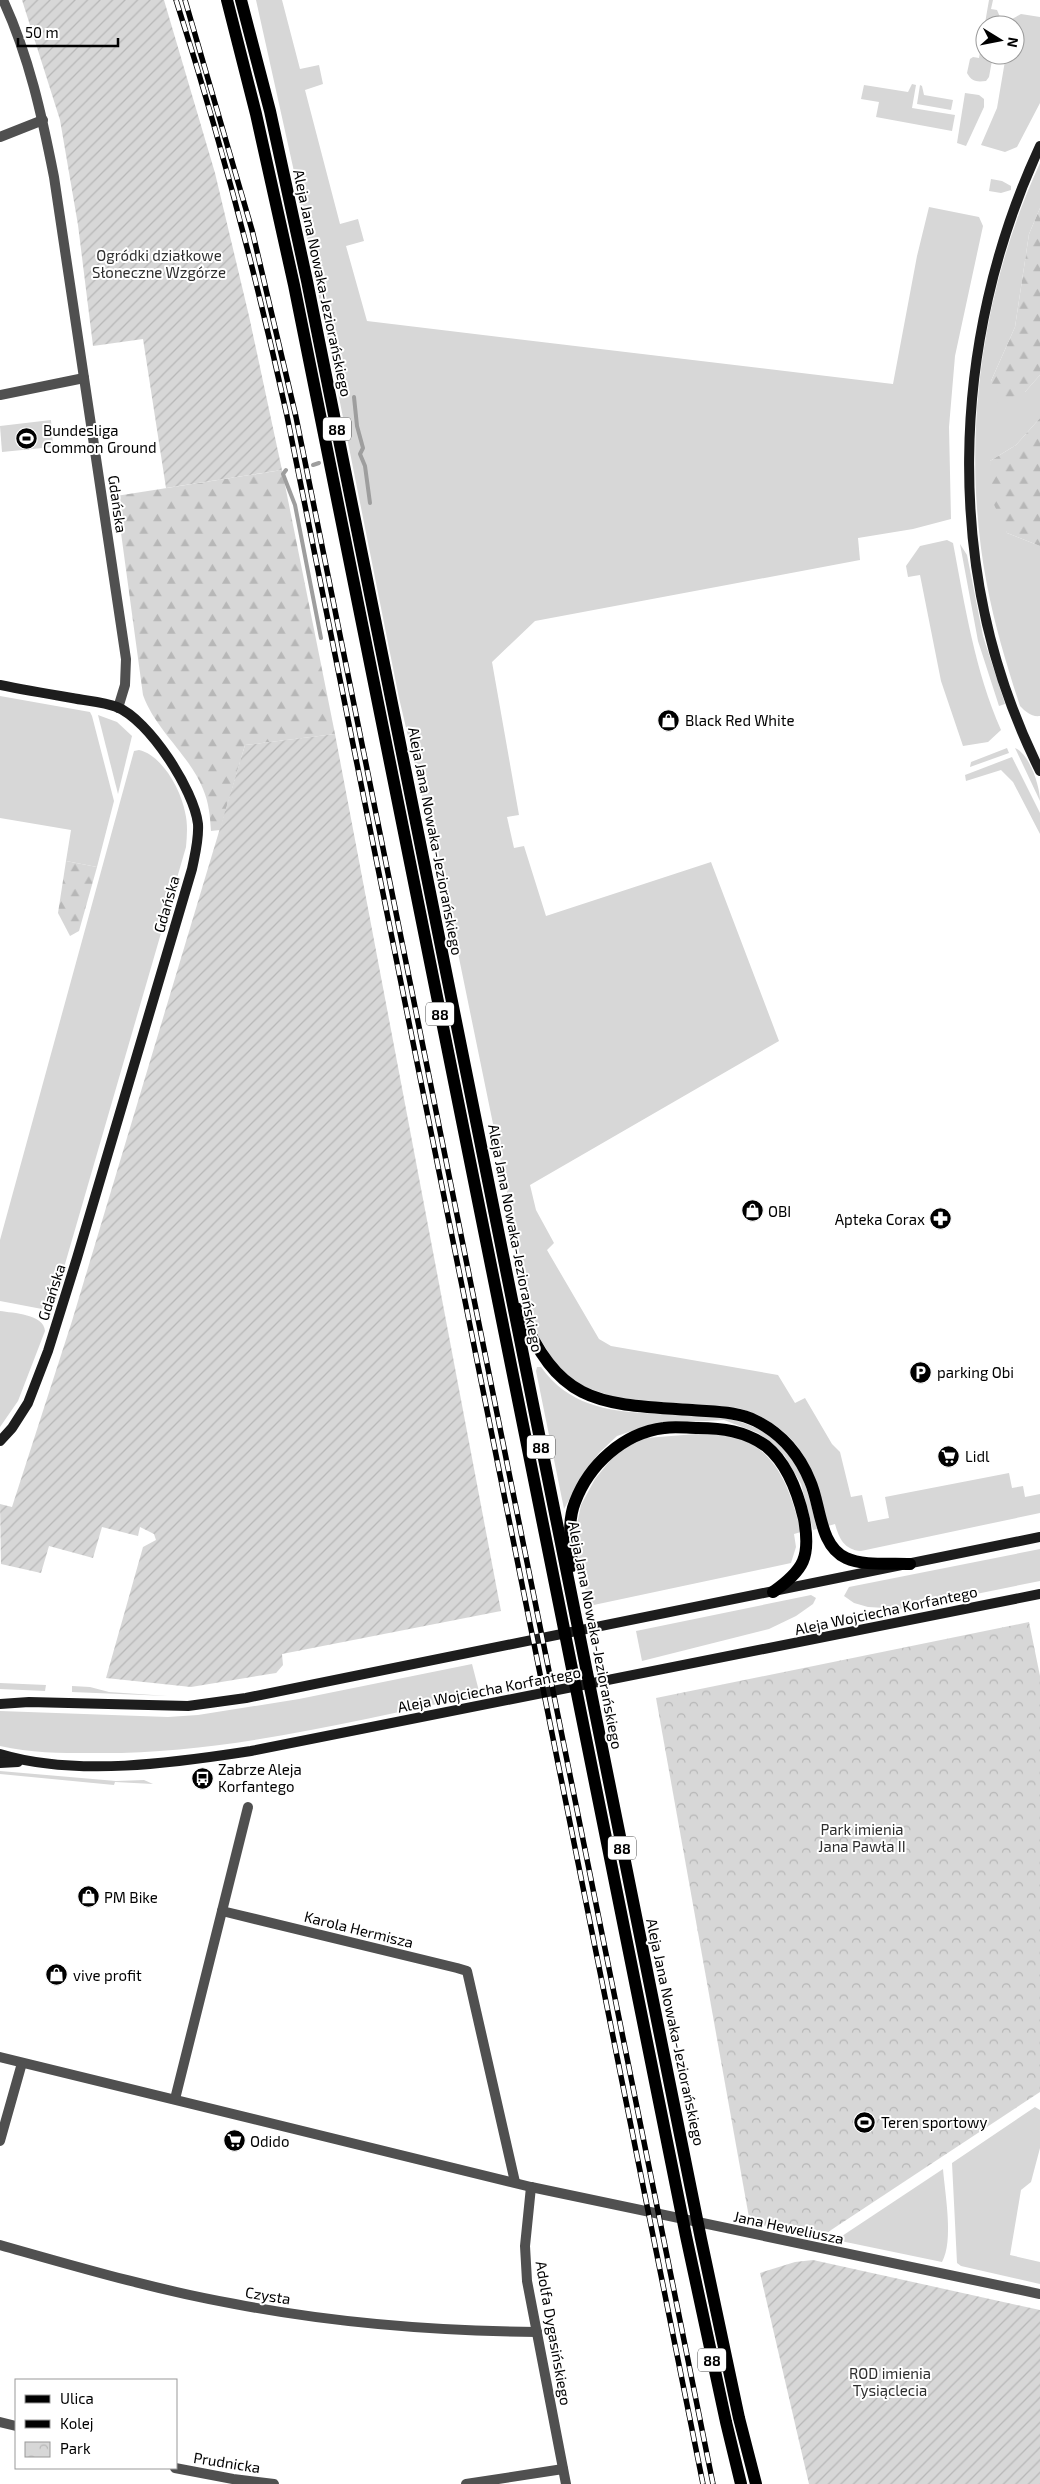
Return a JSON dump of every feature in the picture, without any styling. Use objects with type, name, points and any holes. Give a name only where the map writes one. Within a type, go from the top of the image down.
[{"type":"main road","name":"Aleja Jana Nowaka-Jeziorańskiego","points":[[227,0],[256,114],[296,295],[694,2274],[741,2484]]},
{"type":"main road","name":"Aleja Jana Nowaka-Jeziorańskiego","points":[[241,0],[270,111],[309,290],[713,2295],[739,2418],[756,2484]]},
{"type":"main road","points":[[1040,146],[1007,225],[987,296],[971,398],[968,480],[977,570],[988,625],[1006,686],[1040,771]]},
{"type":"main road","points":[[0,686],[118,708]]},
{"type":"main road","name":"Gdańska","points":[[0,1441],[12,1428],[28,1402],[56,1326],[196,851],[198,824],[187,788],[176,769],[152,737],[132,716],[118,708]]},
{"type":"main road","points":[[508,1282],[536,1346],[552,1370],[571,1387],[597,1398],[627,1406],[725,1412],[754,1420],[778,1434],[794,1451],[811,1482],[825,1532],[837,1553],[856,1561],[910,1564]]},
{"type":"main road","points":[[575,1613],[570,1534],[575,1501],[589,1475],[611,1451],[636,1435],[664,1428],[721,1428],[747,1435],[766,1447],[781,1462],[795,1488],[807,1535],[806,1552],[794,1577],[774,1592]]},
{"type":"main road","points":[[0,1704],[29,1702],[188,1706],[246,1698],[1040,1538]]},
{"type":"main road","name":"Aleja Wojciecha Korfantego","points":[[0,1754],[26,1762],[111,1765],[212,1757],[482,1706],[1040,1594]]},
{"type":"main road","points":[[0,1696],[29,1702]]},
{"type":"main road","points":[[0,1763],[26,1762]]},
{"type":"street","name":"Gdańska","points":[[3,0],[28,65],[43,120],[54,177],[126,658],[125,685],[118,708]]},
{"type":"street","points":[[0,137],[43,120]]},
{"type":"street","points":[[0,395],[84,378]]},
{"type":"street","points":[[175,2099],[248,1807]]},
{"type":"street","name":"Karola Hermisza","points":[[222,1911],[467,1971],[515,2182]]},
{"type":"street","points":[[0,2057],[531,2187]]},
{"type":"street","points":[[0,2141],[22,2063]]},
{"type":"street","name":"Jana Heweliusza","points":[[531,2187],[1040,2294]]},
{"type":"street","name":"Adolfa Dygasińskiego","points":[[531,2187],[525,2246],[527,2281],[566,2484]]},
{"type":"street","name":"Czysta","points":[[0,2245],[131,2281],[286,2313],[443,2329],[537,2332]]},
{"type":"street","points":[[0,2422],[15,2426]]},
{"type":"street","name":"Prudnicka","points":[[178,2469],[233,2479],[274,2484]]},
{"type":"street","points":[[466,2484],[563,2470]]},
{"type":"green space","name":"Ogródki działkowe Słoneczne Wzgórze","points":[[22,0],[164,0],[215,173],[249,316],[282,470],[166,488],[143,339],[93,346],[78,225],[60,120]]},
{"type":"green space","points":[[256,0],[282,0],[300,69],[319,65],[323,84],[305,90],[340,224],[358,219],[364,241],[346,246],[367,321],[893,384],[917,256],[929,207],[979,217],[983,226],[955,356],[949,427],[951,519],[913,529],[858,538],[860,560],[535,621],[492,662],[519,815],[507,817],[514,848],[524,846],[546,916],[711,862],[779,1041],[530,1185],[536,1210],[554,1243],[547,1250],[599,1339],[611,1346],[778,1375],[795,1403],[805,1398],[832,1444],[840,1452],[851,1497],[862,1495],[868,1522],[889,1518],[885,1497],[1009,1473],[1012,1488],[1023,1486],[1025,1497],[1040,1494],[1040,1513],[861,1551],[855,1550],[846,1546],[838,1534],[835,1524],[828,1526],[810,1468],[790,1438],[776,1426],[759,1416],[738,1408],[620,1399],[582,1386],[560,1371],[539,1337],[534,1324],[450,914],[399,698],[293,167]]},
{"type":"green space","points":[[989,0],[993,0],[991,9],[997,10],[999,15],[986,15]]},
{"type":"green space","points":[[1021,14],[1040,17],[1040,103],[1017,147],[1005,152],[981,145],[997,108],[1004,65],[1025,65],[1025,15],[1019,15]]},
{"type":"green space","points":[[975,57],[975,65],[991,65],[989,77],[986,81],[973,80],[967,73],[970,59]]},
{"type":"green space","points":[[912,84],[916,85],[912,108],[955,115],[952,131],[876,117],[879,102],[861,99],[864,85],[908,92]]},
{"type":"green space","points":[[920,85],[924,95],[953,100],[951,110],[917,104]]},
{"type":"green space","points":[[965,93],[979,95],[984,99],[984,107],[966,146],[957,143]]},
{"type":"green space","points":[[1040,163],[1040,208],[1029,234],[1015,327],[991,381],[1025,392],[1040,375],[1040,418],[1016,445],[990,461],[1007,533],[1040,546],[1040,716],[1034,716],[1020,706],[998,631],[987,585],[979,532],[975,478],[976,424],[981,370],[990,316],[1003,264],[1019,213]]},
{"type":"green space","points":[[991,179],[1002,181],[1011,186],[1011,190],[1001,193],[989,191]]},
{"type":"green space","points":[[1040,208],[1040,375],[1025,392],[998,403],[991,381],[1015,327],[1029,234]]},
{"type":"green space","points":[[1040,418],[1040,546],[1007,533],[991,498],[990,461],[1016,445]]},
{"type":"green space","name":"Bundesliga Common Ground","points":[[51,420],[53,447],[2,452],[0,426]]},
{"type":"green space","points":[[282,470],[335,734],[245,745],[220,830],[211,831],[207,799],[197,776],[156,720],[143,695],[116,496]]},
{"type":"green space","points":[[947,540],[953,543],[978,662],[984,685],[1001,730],[988,742],[963,746],[941,681],[920,575],[908,577],[906,566],[920,546]]},
{"type":"green space","points":[[960,544],[967,555],[983,636],[1005,704],[999,706],[978,641]]},
{"type":"green space","points":[[0,696],[90,712],[114,801],[97,867],[66,861],[71,830],[0,818]]},
{"type":"green space","points":[[98,715],[117,722],[132,736],[118,794]]},
{"type":"green space","points":[[335,734],[501,1611],[282,1654],[283,1665],[276,1673],[191,1687],[106,1678],[143,1547],[156,1540],[154,1534],[140,1527],[138,1536],[102,1527],[93,1558],[49,1546],[41,1573],[1,1564],[0,1504],[12,1507],[72,1321],[245,745]]},
{"type":"green space","points":[[1007,748],[1009,753],[970,767],[971,762]]},
{"type":"green space","points":[[1015,748],[1020,751],[1030,764],[1036,780],[1040,801]]},
{"type":"green space","points":[[139,750],[147,753],[163,766],[175,784],[186,816],[186,847],[54,1302],[42,1309],[0,1301],[0,1240],[134,751]]},
{"type":"green space","points":[[1012,757],[1040,813],[1040,834],[1013,782],[1001,770],[966,781],[965,775]]},
{"type":"green space","points":[[66,861],[97,867],[79,931],[70,936],[58,913]]},
{"type":"green space","points":[[0,1311],[27,1315],[34,1318],[43,1325],[45,1331],[18,1401],[0,1427]]},
{"type":"green space","points":[[537,1367],[541,1367],[566,1392],[595,1405],[626,1412],[726,1418],[756,1428],[782,1446],[796,1464],[805,1485],[817,1529],[813,1530],[801,1484],[784,1455],[758,1433],[724,1420],[652,1424],[617,1436],[599,1453],[584,1473],[564,1509],[536,1371]]},
{"type":"green space","points":[[709,1433],[730,1436],[748,1442],[762,1451],[783,1478],[801,1532],[794,1534],[796,1547],[791,1563],[589,1606],[577,1550],[576,1529],[581,1505],[595,1479],[618,1451],[646,1438]]},
{"type":"green space","points":[[1040,1549],[1040,1581],[902,1609],[868,1607],[854,1603],[844,1596],[849,1587]]},
{"type":"green space","points":[[811,1595],[816,1598],[813,1604],[796,1616],[769,1629],[642,1661],[636,1631]]},
{"type":"green space","name":"Park imienia Jana Pawła II","points":[[1029,1622],[1040,1676],[1040,2092],[822,2236],[750,2223],[656,1698]]},
{"type":"green space","points":[[472,1664],[480,1695],[287,1734],[189,1748],[140,1752],[56,1753],[0,1746],[0,1711],[168,1717],[198,1715],[299,1699]]},
{"type":"green space","points":[[0,1683],[46,1685],[45,1691],[0,1689]]},
{"type":"green space","points":[[72,1686],[90,1687],[109,1692],[168,1696],[72,1692]]},
{"type":"green space","points":[[0,1771],[116,1781],[144,1780],[153,1784],[115,1782],[114,1785],[0,1774]]},
{"type":"green space","points":[[1035,2107],[1040,2110],[1040,2148],[1031,2182],[1021,2190],[1010,2255],[1040,2262],[1040,2284],[961,2266],[957,2263],[952,2163]]},
{"type":"green space","points":[[943,2169],[947,2204],[948,2242],[942,2262],[836,2240]]},
{"type":"green space","name":"ROD imienia Tysiąclecia","points":[[813,2260],[1040,2310],[1040,2484],[809,2484],[760,2273],[795,2262]]},
{"type":"waterway","points":[[354,397],[357,426],[363,448],[360,454],[365,466],[370,503]]},
{"type":"waterway","points":[[313,465],[319,463]]},
{"type":"waterway","points":[[286,470],[283,474],[295,505],[321,638]]},
{"type":"railway","points":[[176,0],[208,103],[236,206],[287,416],[703,2484]]},
{"type":"railway","points":[[185,0],[252,230],[296,417],[713,2484]]},
{"type":"place","name":"Bundesliga Common Ground","points":[[27,439]]},
{"type":"place","name":"Black Red White","points":[[669,720]]},
{"type":"place","name":"OBI","points":[[752,1211]]},
{"type":"place","name":"Apteka Corax","points":[[941,1219]]},
{"type":"place","name":"parking Obi","points":[[921,1372]]},
{"type":"place","name":"Lidl","points":[[949,1456]]},
{"type":"place","name":"Zabrze Aleja Korfantego","points":[[202,1778]]},
{"type":"place","name":"PM Bike","points":[[88,1897]]},
{"type":"place","name":"vive profit","points":[[57,1975]]},
{"type":"place","name":"Teren sportowy","points":[[865,2122]]},
{"type":"place","name":"Odido","points":[[234,2141]]}]
